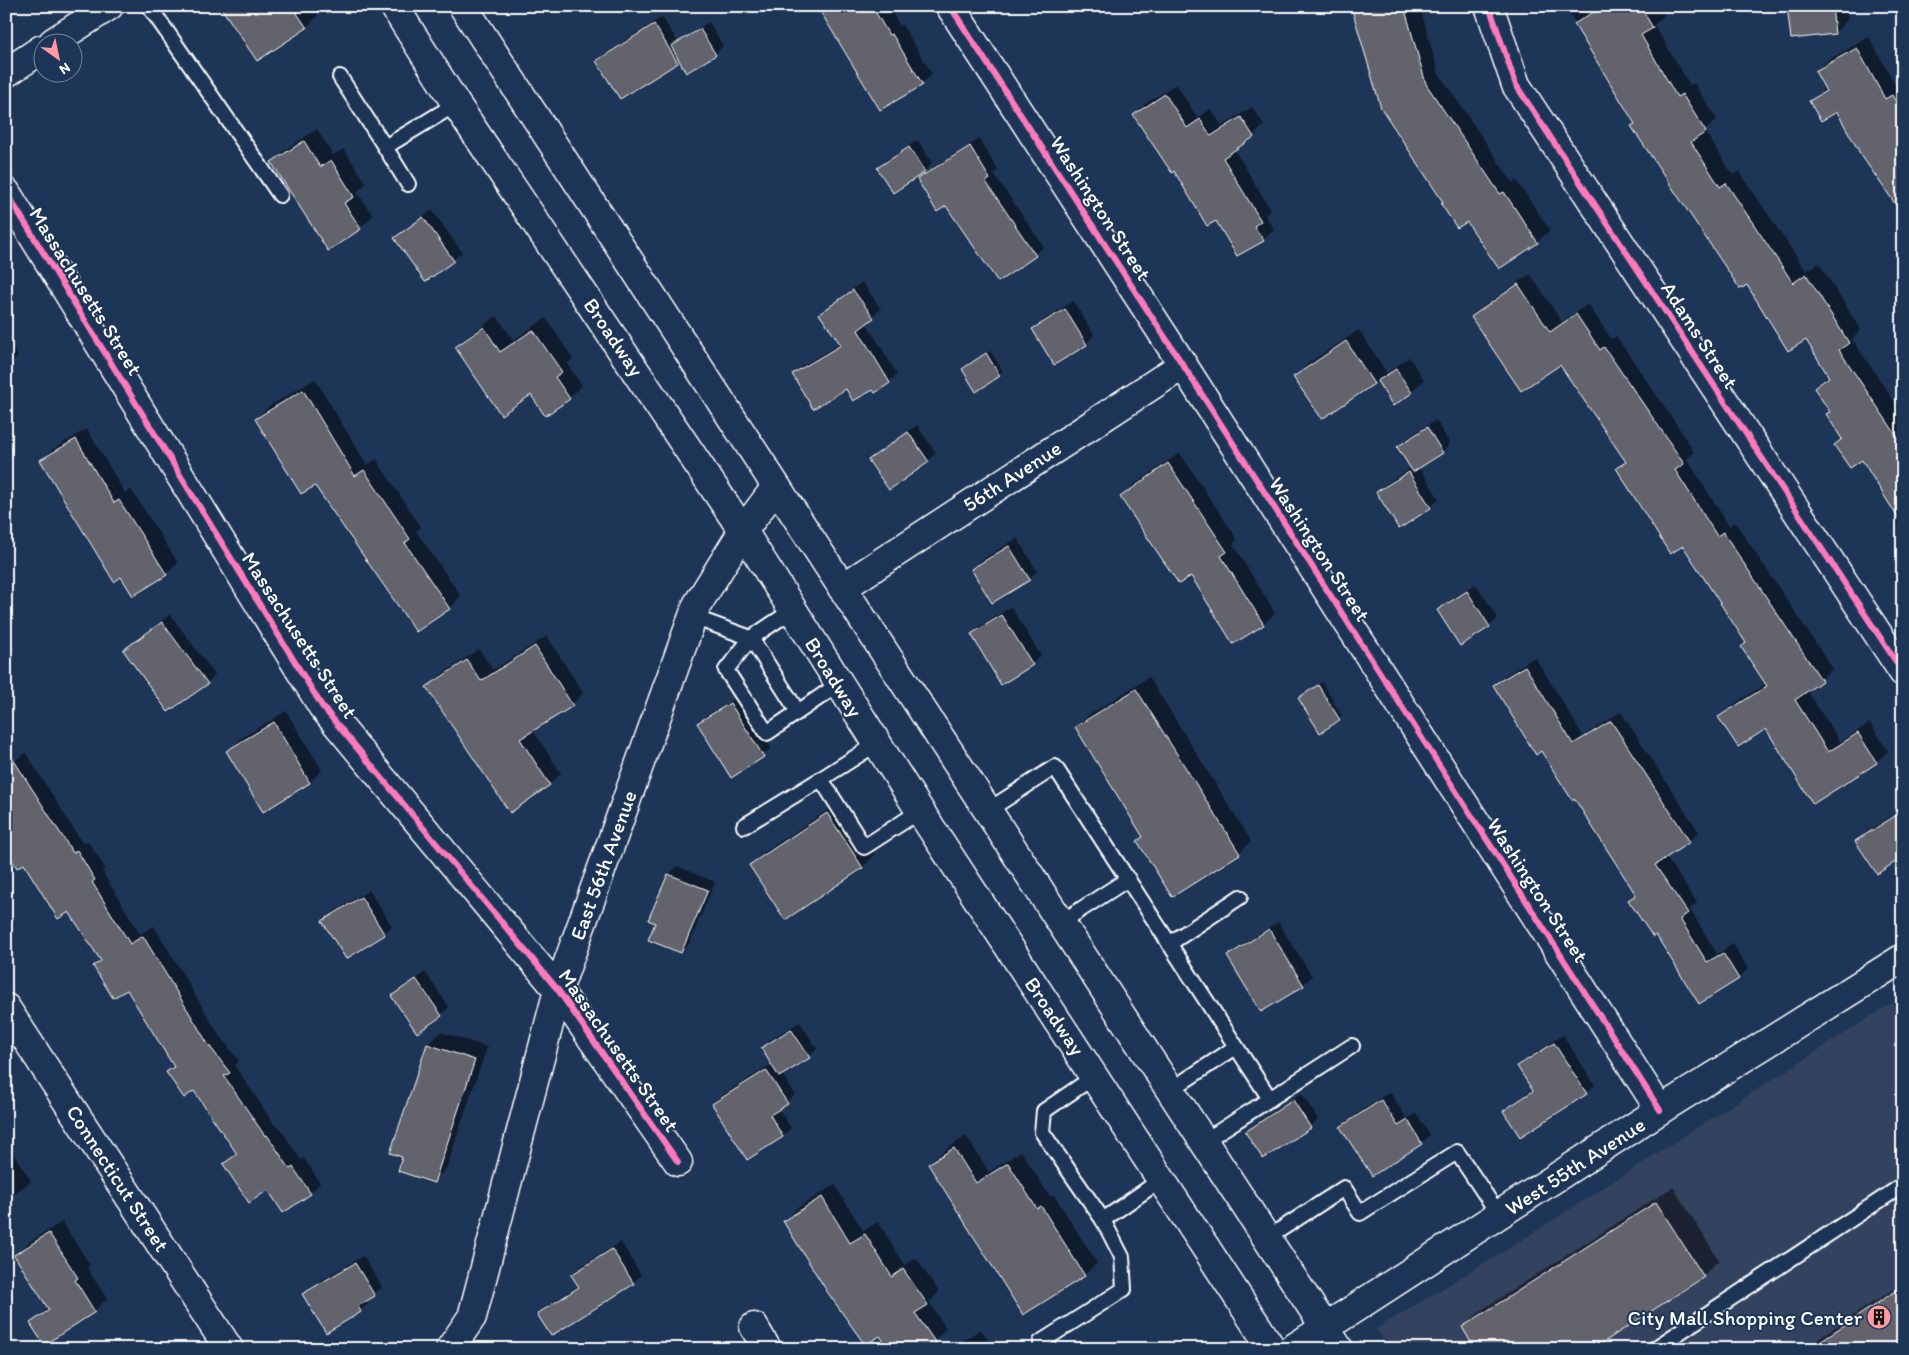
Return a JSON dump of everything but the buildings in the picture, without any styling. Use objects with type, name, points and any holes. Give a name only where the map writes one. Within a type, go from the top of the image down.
[{"type":"street","points":[[69,32],[110,6]]},
{"type":"street","name":"Broadway","points":[[394,6],[456,104],[743,531],[876,744],[1272,1349]]},
{"type":"street","points":[[463,6],[1169,1091],[1332,1338]]},
{"type":"street","name":"Washington Street","points":[[950,6],[1183,365],[1660,1110]]},
{"type":"street","name":"Adams Street","points":[[1489,6],[1516,85],[1903,672]]},
{"type":"street","points":[[6,73],[32,56]]},
{"type":"street","name":"Massachusetts Street","points":[[6,192],[322,706],[558,990],[678,1162]]},
{"type":"street","name":"56th Avenue","points":[[842,588],[1183,365]]},
{"type":"street","name":"East 56th Avenue","points":[[450,1349],[472,1317],[558,990],[697,605],[743,531],[776,487]]},
{"type":"street","name":"West 55th Avenue","points":[[1292,1349],[1332,1338],[1499,1215],[1660,1110],[1903,958]]},
{"type":"street","name":"Connecticut Street","points":[[6,1008],[229,1349]]},
{"type":"lane","points":[[149,6],[280,195]]},
{"type":"lane","points":[[340,76],[408,184]]},
{"type":"lane","points":[[385,147],[456,104]]},
{"type":"lane","points":[[793,610],[751,638],[726,670],[768,733],[839,684]]},
{"type":"lane","points":[[693,617],[751,638],[798,712]]},
{"type":"lane","points":[[744,826],[876,744]]},
{"type":"lane","points":[[987,811],[1055,767],[1270,1099]]},
{"type":"lane","points":[[821,779],[864,847],[920,811]]},
{"type":"lane","points":[[1060,923],[1128,879]]},
{"type":"lane","points":[[1169,944],[1240,897]]},
{"type":"lane","points":[[1203,1142],[1352,1046]]},
{"type":"lane","points":[[1169,1091],[1236,1047]]},
{"type":"lane","points":[[1041,1349],[1040,1342],[1124,1288],[1122,1257],[1103,1220],[1042,1132],[1044,1110],[1095,1076]]},
{"type":"lane","points":[[1266,1239],[1344,1188],[1360,1213],[1457,1152],[1499,1215]]},
{"type":"lane","points":[[1103,1220],[1162,1179]]},
{"type":"lane","points":[[1654,1349],[1903,1185]]},
{"type":"shaded area","name":"City Mall Shopping Center","points":[[1892,1003],[1903,1020],[1903,1349],[1390,1349],[1376,1329],[1506,1250]]},
{"type":"cycle path","points":[[950,6],[1183,365],[1660,1110]]},
{"type":"cycle path","points":[[1489,6],[1516,85],[1903,672]]},
{"type":"cycle path","points":[[6,192],[322,706],[558,990],[678,1162]]},
{"type":"place","name":"City Mall Shopping Center","points":[[1879,1317]]}]
